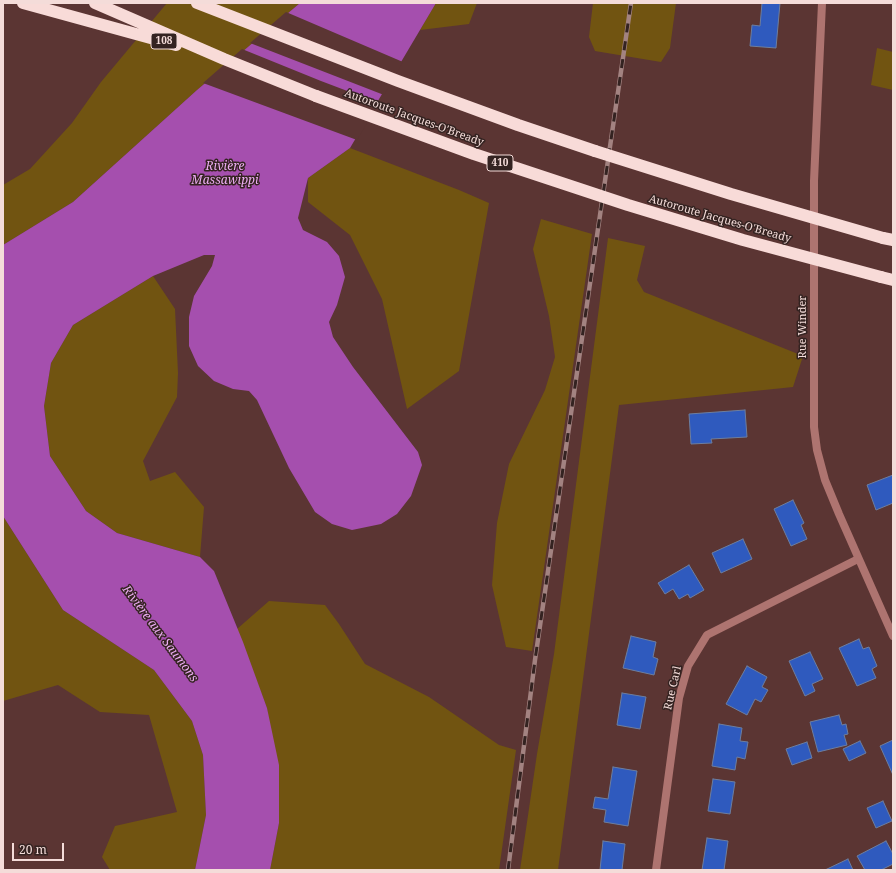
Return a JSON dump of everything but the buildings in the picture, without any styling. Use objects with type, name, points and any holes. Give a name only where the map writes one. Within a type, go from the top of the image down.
[{"type":"highway","name":"108","points":[[23,3],[224,58]]},
{"type":"highway","name":"Autoroute Jacques-O'Bready","points":[[95,3],[224,58],[351,109],[516,169],[686,223],[887,278]]},
{"type":"highway","points":[[196,3],[398,80],[576,145],[732,194],[888,239]]},
{"type":"highway","points":[[219,3],[264,29]]},
{"type":"street","name":"Rue Winder","points":[[822,3],[814,181],[814,427],[817,450],[825,480],[858,559],[893,636]]},
{"type":"street","name":"Rue Carl","points":[[656,870],[680,698],[688,666],[707,635],[858,559]]},
{"type":"shaded area","points":[[167,3],[300,3],[197,90],[73,202],[3,245],[3,185],[30,169],[72,123],[101,82]]},
{"type":"shaded area","points":[[436,3],[477,3],[469,24],[420,30]]},
{"type":"shaded area","points":[[593,3],[676,3],[670,48],[661,62],[595,51],[589,37]]},
{"type":"shaded area","points":[[877,48],[893,52],[893,90],[871,85]]},
{"type":"shaded area","points":[[350,148],[489,203],[459,371],[407,409],[382,299],[350,235],[308,202],[308,178]]},
{"type":"shaded area","points":[[541,219],[592,234],[532,651],[506,647],[492,585],[497,523],[509,464],[545,390],[555,357],[549,316],[533,249]]},
{"type":"shaded area","points":[[608,238],[645,246],[637,280],[644,292],[803,356],[793,387],[619,405],[558,870],[520,870],[537,754],[554,654]]},
{"type":"shaded area","points":[[153,276],[175,309],[178,373],[177,397],[143,461],[150,481],[175,472],[204,507],[200,557],[117,533],[86,511],[50,456],[44,406],[51,363],[73,325]]},
{"type":"shaded area","points":[[3,516],[63,610],[154,670],[192,721],[203,755],[206,815],[195,870],[110,870],[102,857],[115,826],[177,812],[149,715],[100,712],[58,685],[3,701]]},
{"type":"shaded area","points":[[269,601],[325,605],[365,664],[429,697],[499,745],[516,750],[499,870],[270,870],[279,823],[267,708],[237,629]]},
{"type":"water","name":"Rivière Massawippi","points":[[300,3],[436,3],[350,148],[308,178],[298,218],[303,230],[327,242],[339,256],[345,277],[337,305],[329,322],[333,337],[353,367],[418,452],[422,465],[411,496],[397,514],[381,524],[352,530],[332,524],[315,512],[289,468],[257,400],[249,391],[233,389],[214,381],[198,366],[189,346],[189,317],[194,296],[212,266],[215,255],[204,255],[153,276],[73,325],[51,363],[44,406],[50,456],[86,511],[117,533],[200,557],[214,571],[243,642],[267,708],[279,765],[279,823],[270,870],[195,870],[206,815],[203,755],[192,721],[154,670],[63,610],[3,516],[3,245],[73,202],[197,90]]},
{"type":"pier","points":[[286,12],[403,62],[384,95],[250,43]]},
{"type":"pier","points":[[242,49],[379,103],[357,140],[203,83]]},
{"type":"railway","points":[[508,870],[535,660],[631,3]]},
{"type":"water label","name":"Rivière aux Saumons","points":[[160,634]]}]
